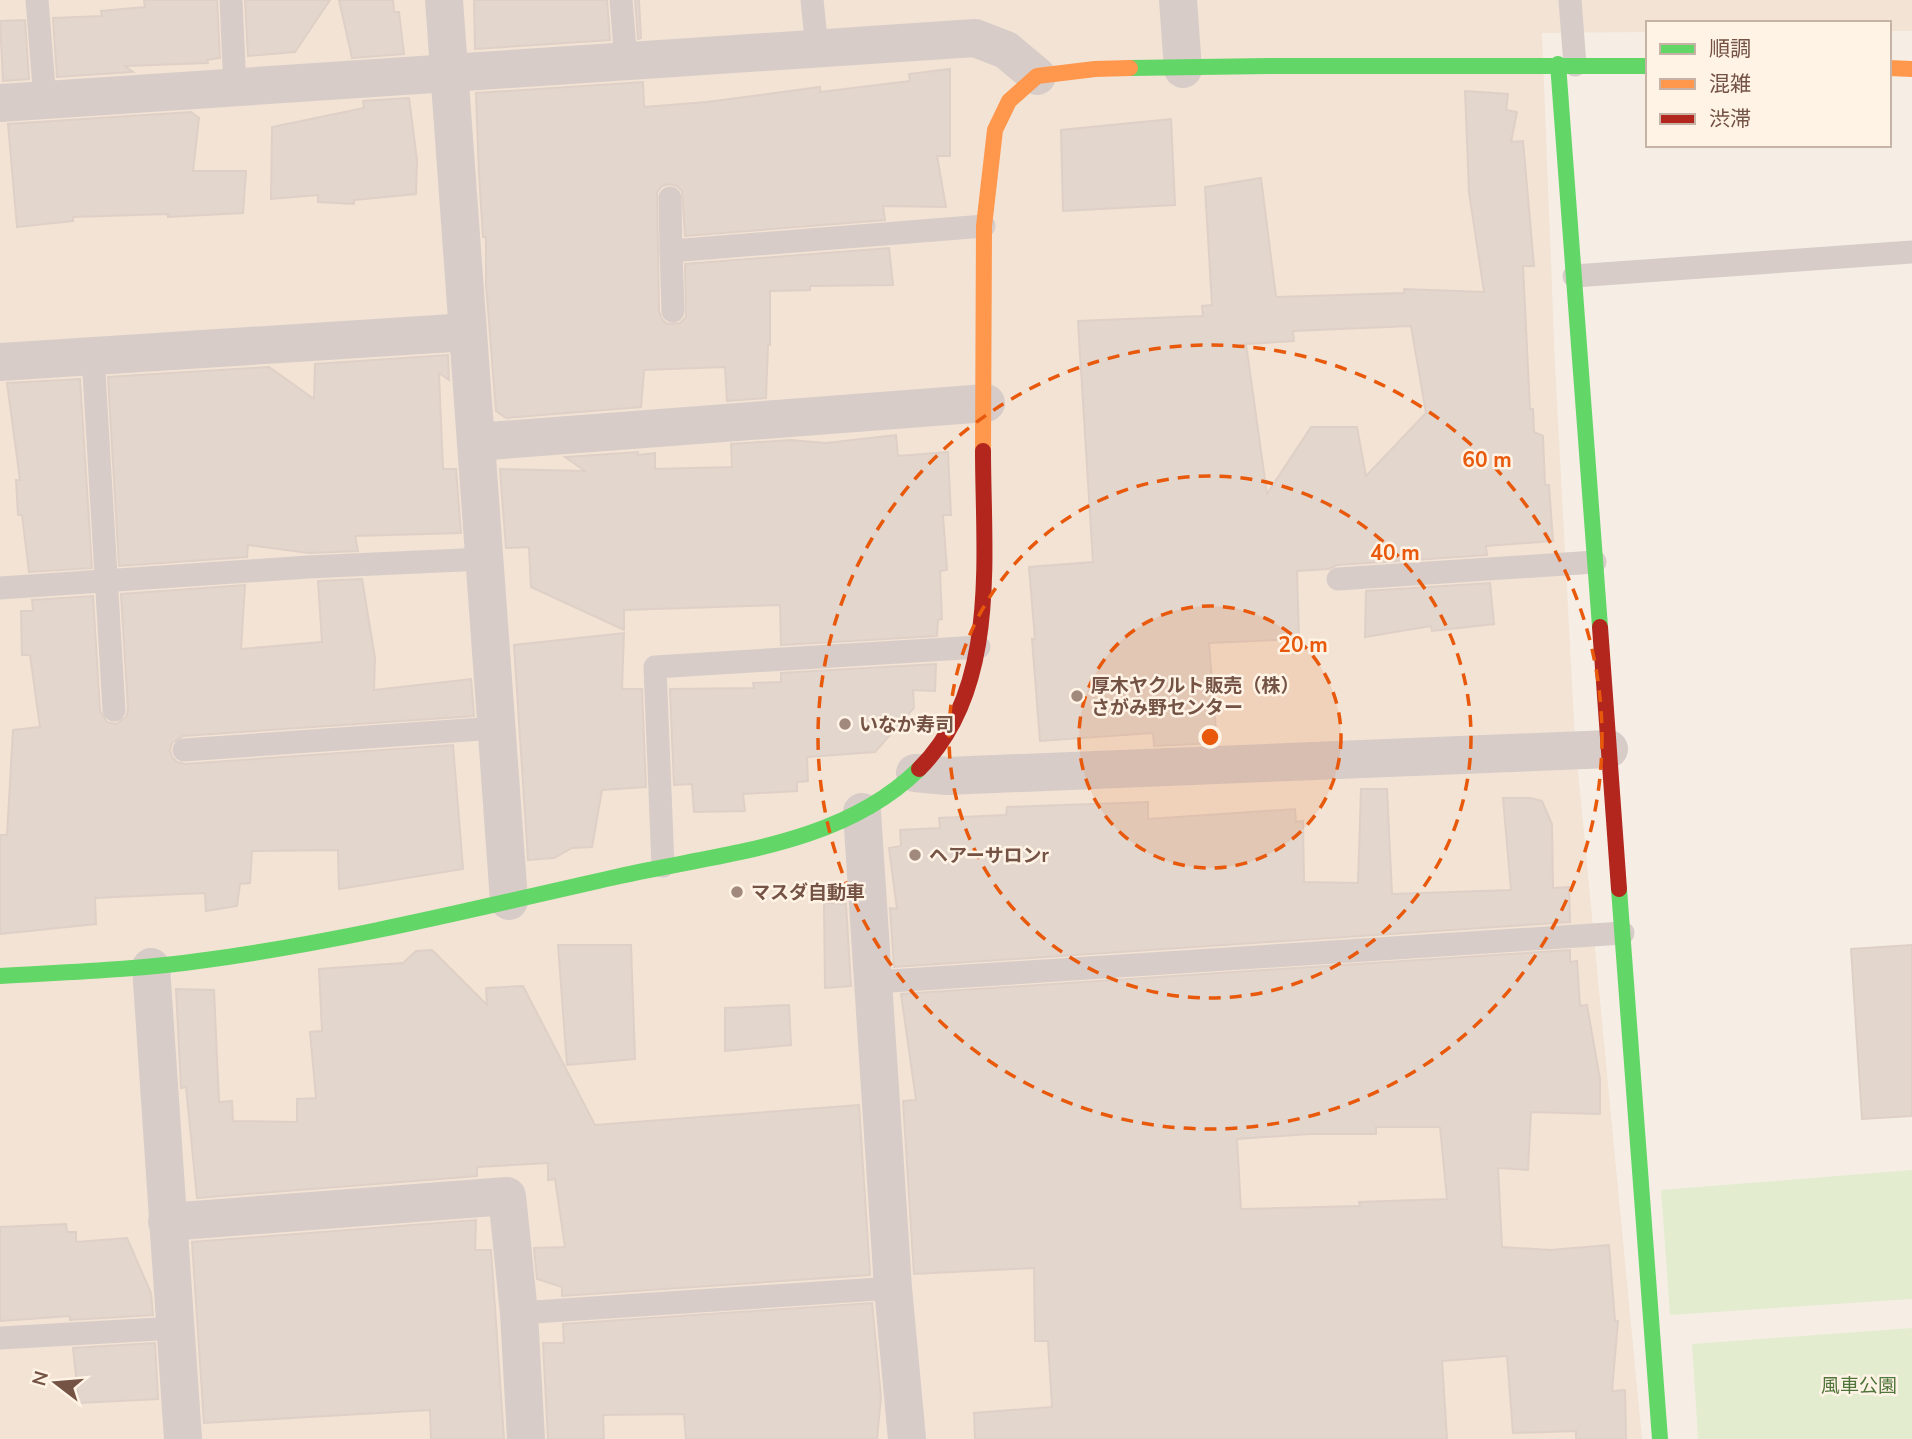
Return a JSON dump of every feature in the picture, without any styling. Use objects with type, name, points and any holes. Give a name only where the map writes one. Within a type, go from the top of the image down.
[{"type":"street","points":[[444,0],[509,901]]},
{"type":"street","points":[[1178,0],[1182,69]]},
{"type":"street","points":[[0,103],[975,38],[1006,50],[1037,76]]},
{"type":"street","points":[[0,976],[151,967],[296,946],[415,923],[773,843],[862,812],[904,784],[941,744],[961,711],[972,681],[979,647],[983,593],[986,403],[985,226],[995,130],[1009,100],[1037,76],[1095,69],[1356,65],[1646,66]]},
{"type":"street","points":[[1567,65],[1574,276],[1660,1439]]},
{"type":"street","points":[[1891,68],[1912,69]]},
{"type":"street","points":[[0,362],[468,332]]},
{"type":"street","points":[[476,442],[986,403]]},
{"type":"street","points":[[915,773],[947,776],[1609,749]]},
{"type":"street","points":[[862,812],[893,1287],[907,1439]]},
{"type":"street","points":[[151,967],[183,1439]]},
{"type":"street","points":[[167,1222],[507,1196],[519,1313],[526,1439]]},
{"type":"lane","points":[[37,0],[45,100]]},
{"type":"lane","points":[[231,0],[235,88]]},
{"type":"lane","points":[[621,0],[626,61]]},
{"type":"lane","points":[[812,0],[817,48]]},
{"type":"lane","points":[[1567,65],[1570,0]]},
{"type":"lane","points":[[670,198],[673,311]]},
{"type":"lane","points":[[671,251],[985,226]]},
{"type":"lane","points":[[1574,276],[1912,252]]},
{"type":"lane","points":[[93,356],[114,710]]},
{"type":"lane","points":[[0,588],[484,559]]},
{"type":"lane","points":[[1338,579],[1595,562]]},
{"type":"lane","points":[[663,866],[655,667],[979,647]]},
{"type":"lane","points":[[184,750],[496,728]]},
{"type":"lane","points":[[875,982],[1623,933]]},
{"type":"lane","points":[[519,1313],[893,1287]]},
{"type":"lane","points":[[0,1338],[176,1328]]},
{"type":"shaded area","points":[[0,0],[1912,0],[1912,31],[1891,31],[1891,21],[1646,21],[1646,32],[1542,33],[1555,364],[1575,739],[1642,1439],[0,1439]]},
{"type":"green space","points":[[1912,1170],[1912,1299],[1670,1315],[1661,1190]]},
{"type":"green space","name":"風車公園","points":[[1912,1328],[1912,1439],[1698,1439],[1692,1344]]},
{"type":"building","points":[[144,0],[217,0],[220,58],[207,60],[208,63],[125,66],[133,72],[57,77],[53,18],[102,16],[101,11],[145,7]]},
{"type":"building","points":[[245,0],[330,0],[295,52],[248,56]]},
{"type":"building","points":[[339,0],[393,0],[394,12],[399,12],[404,54],[352,58]]},
{"type":"building","points":[[474,0],[607,0],[610,40],[475,49]]},
{"type":"building","points":[[635,0],[639,0],[641,38],[638,39]]},
{"type":"building","points":[[25,20],[29,79],[3,81],[0,21]]},
{"type":"building","points":[[950,69],[950,156],[937,156],[946,207],[883,206],[885,220],[685,236],[682,191],[669,184],[662,186],[657,192],[659,311],[667,324],[680,323],[686,317],[685,264],[889,248],[893,285],[810,286],[810,290],[770,291],[766,398],[727,401],[725,367],[644,370],[641,407],[506,418],[496,411],[476,93],[643,82],[644,107],[707,102],[820,87],[820,92],[910,81],[909,74]]},
{"type":"building","points":[[1465,91],[1508,94],[1506,110],[1517,112],[1511,142],[1523,141],[1534,266],[1523,266],[1530,409],[1533,409],[1534,432],[1543,436],[1545,485],[1549,485],[1553,541],[1486,546],[1487,555],[1337,565],[1329,569],[1297,571],[1299,639],[1209,643],[1217,743],[1154,746],[1153,733],[1040,741],[1029,567],[1093,562],[1078,321],[1203,316],[1202,306],[1212,305],[1205,187],[1261,178],[1276,297],[1404,293],[1404,289],[1484,292],[1469,192]],"holes":[[[1411,326],[1426,413],[1366,476],[1357,427],[1311,427],[1267,494],[1246,344],[1294,341],[1293,331]]]},
{"type":"building","points":[[409,98],[417,160],[416,194],[354,200],[354,204],[318,202],[318,195],[271,199],[272,127],[364,108],[363,101]]},
{"type":"building","points":[[191,112],[199,118],[193,171],[246,171],[243,213],[168,217],[168,214],[73,217],[73,221],[17,227],[8,124]]},
{"type":"building","points":[[1171,119],[1175,205],[1063,211],[1061,130]]},
{"type":"building","points":[[448,355],[449,380],[439,373],[443,469],[456,469],[461,533],[355,536],[358,551],[309,553],[248,545],[247,557],[119,566],[108,377],[269,367],[314,399],[315,364]]},
{"type":"building","points":[[80,379],[92,568],[29,572],[22,515],[18,515],[16,480],[20,480],[7,383]]},
{"type":"building","points":[[896,435],[898,456],[948,452],[951,515],[943,515],[947,570],[940,571],[942,619],[938,620],[937,636],[781,645],[780,605],[624,610],[624,630],[531,587],[529,547],[506,548],[500,469],[585,471],[565,457],[638,452],[637,455],[655,453],[655,469],[732,467],[731,444],[790,440],[826,443]]},
{"type":"building","points":[[362,579],[375,658],[374,690],[471,679],[474,716],[183,736],[172,743],[172,757],[185,764],[453,745],[463,869],[339,889],[338,850],[252,851],[250,883],[240,884],[237,906],[206,911],[205,893],[95,898],[96,924],[0,934],[0,835],[7,835],[13,730],[40,727],[30,655],[22,655],[21,611],[33,611],[32,600],[93,596],[100,711],[107,722],[116,724],[126,717],[128,709],[121,594],[245,585],[241,649],[322,642],[318,581]]},
{"type":"building","points":[[1490,583],[1494,624],[1432,631],[1431,626],[1365,637],[1366,591]]},
{"type":"building","points":[[624,633],[622,689],[642,689],[646,787],[602,790],[592,847],[572,848],[554,858],[528,860],[514,645]]},
{"type":"building","points":[[936,664],[935,691],[913,690],[914,708],[875,752],[807,757],[808,781],[797,782],[797,791],[743,794],[745,811],[694,812],[692,784],[674,785],[670,689],[754,688],[753,683],[781,682],[781,673]]},
{"type":"building","points":[[1361,789],[1387,789],[1392,894],[1511,890],[1503,798],[1542,801],[1552,824],[1553,888],[1569,887],[1570,922],[894,967],[890,908],[897,909],[889,848],[901,846],[900,830],[940,828],[939,818],[1006,815],[1007,807],[1148,802],[1148,819],[1295,809],[1296,822],[1303,821],[1304,882],[1358,883]]},
{"type":"building","points":[[824,903],[846,904],[851,986],[825,988]]},
{"type":"building","points":[[558,945],[631,945],[635,1059],[567,1065]]},
{"type":"building","points":[[1912,945],[1912,1116],[1862,1119],[1851,949]]},
{"type":"building","points":[[432,950],[487,1005],[486,988],[523,986],[595,1125],[859,1105],[870,1275],[562,1296],[562,1287],[537,1279],[534,1248],[565,1247],[555,1179],[548,1180],[548,1163],[477,1167],[477,1176],[197,1198],[186,1087],[181,1088],[176,989],[214,990],[219,1102],[232,1101],[233,1121],[297,1122],[297,1099],[316,1098],[310,1032],[322,1031],[319,969],[403,963],[416,951]]},
{"type":"building","points":[[1570,950],[1570,962],[1577,961],[1580,1006],[1587,1005],[1600,1079],[1600,1114],[1531,1112],[1528,1170],[1498,1168],[1502,1247],[1550,1250],[1609,1245],[1615,1321],[1618,1321],[1612,1391],[1625,1390],[1626,1439],[1576,1439],[1576,1431],[1513,1433],[1507,1356],[1442,1361],[1447,1439],[975,1439],[974,1413],[1052,1407],[1048,1341],[1035,1341],[1034,1268],[914,1274],[903,1101],[916,1100],[901,994]],"holes":[[[1376,1127],[1440,1127],[1447,1199],[1359,1202],[1360,1206],[1241,1209],[1237,1139],[1310,1134],[1376,1134]]]},
{"type":"building","points":[[789,1005],[791,1045],[725,1051],[725,1008]]},
{"type":"building","points":[[476,1220],[475,1250],[491,1250],[504,1439],[431,1439],[430,1410],[204,1423],[192,1242]]},
{"type":"building","points":[[66,1224],[67,1232],[76,1232],[76,1242],[127,1238],[151,1293],[153,1315],[70,1320],[70,1316],[0,1321],[0,1227]]},
{"type":"building","points":[[872,1303],[881,1397],[877,1439],[686,1439],[684,1414],[603,1415],[604,1439],[548,1439],[543,1343],[564,1343],[563,1324]]},
{"type":"building","points":[[155,1343],[158,1399],[79,1403],[73,1348]]},
{"type":"traffic: fast","points":[[1558,64],[1600,627]]},
{"type":"traffic: fast","points":[[1130,68],[1646,66]]},
{"type":"traffic: fast","points":[[0,976],[154,966],[258,952],[362,933],[739,852],[817,831],[854,815],[888,795],[919,769]]},
{"type":"traffic: fast","points":[[1619,889],[1660,1439]]},
{"type":"traffic: slow","points":[[983,451],[984,226],[995,130],[1009,101],[1037,76],[1130,68]]},
{"type":"traffic: slow","points":[[1891,68],[1912,69]]},
{"type":"traffic: jam","points":[[919,769],[945,737],[963,700],[975,661],[984,576],[983,451]]},
{"type":"traffic: jam","points":[[1600,627],[1619,889]]},
{"type":"place","name":"厚木ヤクルト販売（株） さがみ野センター","points":[[1077,696]]},
{"type":"place","name":"いなか寿司","points":[[845,724]]},
{"type":"place","name":"ヘアーサロンr","points":[[915,855]]},
{"type":"place","name":"マスダ自動車","points":[[737,892]]}]
